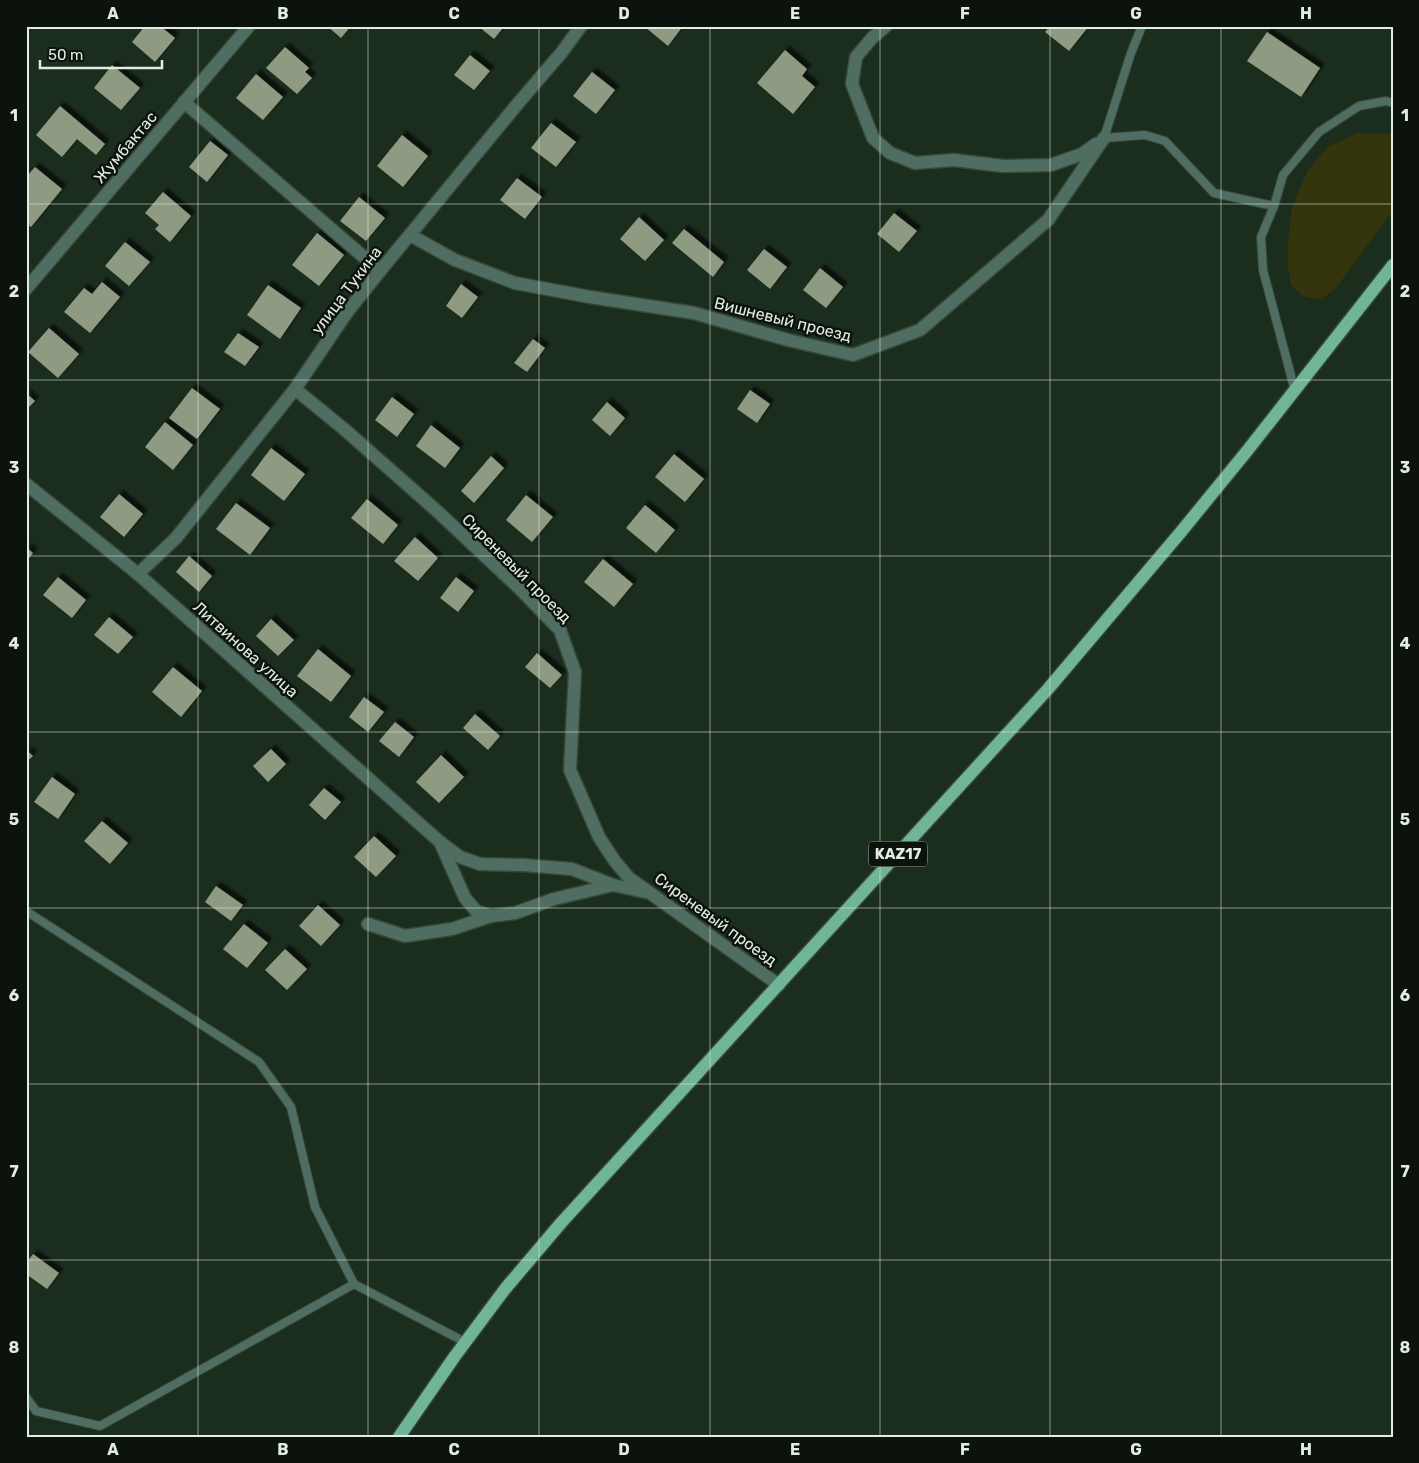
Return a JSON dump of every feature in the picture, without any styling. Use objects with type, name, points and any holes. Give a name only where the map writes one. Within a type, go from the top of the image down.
[{"type":"main road","name":"KAZ17","points":[[399,1437],[505,1289],[561,1223],[1048,689],[1180,533],[1295,391],[1393,265]]},
{"type":"street","name":"Жумбактас","points":[[26,289],[249,26]]},
{"type":"street","name":"улица Тукина","points":[[138,574],[176,538],[295,388],[348,311],[562,52],[581,26]]},
{"type":"street","points":[[886,26],[872,38],[856,57],[852,84],[872,138],[890,153],[915,162],[954,160],[1003,166],[1051,165],[1082,154],[1104,138]]},
{"type":"street","points":[[184,102],[380,271]]},
{"type":"street","name":"Вишневый проезд","points":[[410,235],[455,260],[515,282],[590,298],[694,313],[788,340],[853,355],[920,330],[1048,220],[1104,138]]},
{"type":"street","name":"Сиреневый проезд","points":[[295,388],[437,511],[520,589],[560,630],[575,672],[570,770],[599,837],[629,878],[779,985]]},
{"type":"street","name":"Литвинова улица","points":[[26,484],[138,574],[440,842],[460,857],[480,864],[572,869],[613,885],[653,894]]},
{"type":"street","points":[[440,842],[465,898],[476,911],[491,916]]},
{"type":"street","points":[[368,924],[405,936],[452,929],[491,916],[515,913],[554,899],[613,885]]},
{"type":"lane","points":[[1142,26],[1130,53],[1104,138],[1145,135],[1165,141],[1214,193],[1274,206]]},
{"type":"lane","points":[[1295,391],[1263,270],[1261,237],[1274,206],[1282,175],[1319,132],[1359,106],[1386,101],[1393,103]]},
{"type":"lane","points":[[26,911],[259,1062],[291,1107],[315,1207],[354,1284],[466,1342]]},
{"type":"lane","points":[[26,1397],[36,1411],[100,1426],[354,1284]]},
{"type":"shaded area","points":[[1357,133],[1393,134],[1393,210],[1336,288],[1320,300],[1303,296],[1291,285],[1288,268],[1288,239],[1292,208],[1308,170],[1328,147]]},
{"type":"building","points":[[145,26],[160,26],[175,38],[155,62],[132,42]]},
{"type":"building","points":[[327,26],[351,26],[341,38]]},
{"type":"building","points":[[478,26],[499,26],[502,29],[494,39]]},
{"type":"building","points":[[646,26],[683,26],[668,46]]},
{"type":"building","points":[[1050,26],[1089,26],[1069,51],[1045,32]]},
{"type":"building","points":[[1267,32],[1320,68],[1301,97],[1247,61]]},
{"type":"building","points":[[285,47],[309,68],[305,72],[312,78],[297,94],[266,68]]},
{"type":"building","points":[[785,50],[807,69],[802,76],[815,87],[793,114],[757,83]]},
{"type":"building","points":[[470,55],[490,71],[474,90],[454,75]]},
{"type":"building","points":[[112,65],[140,88],[121,110],[94,88]]},
{"type":"building","points":[[592,72],[615,90],[596,114],[573,96]]},
{"type":"building","points":[[256,74],[283,97],[263,120],[236,98]]},
{"type":"building","points":[[60,106],[105,144],[96,155],[77,139],[62,157],[36,135]]},
{"type":"building","points":[[551,123],[576,142],[556,167],[531,148]]},
{"type":"building","points":[[402,135],[428,156],[403,187],[377,166]]},
{"type":"building","points":[[210,141],[228,155],[207,182],[189,167]]},
{"type":"building","points":[[35,167],[62,189],[31,227],[26,223],[26,177]]},
{"type":"building","points":[[517,178],[542,197],[525,219],[500,200]]},
{"type":"building","points":[[163,192],[191,216],[170,242],[155,229],[159,225],[145,213]]},
{"type":"building","points":[[359,197],[385,218],[366,241],[340,221]]},
{"type":"building","points":[[894,213],[917,231],[899,252],[877,234]]},
{"type":"building","points":[[639,217],[664,240],[645,261],[620,239]]},
{"type":"building","points":[[684,229],[724,262],[713,277],[672,243]]},
{"type":"building","points":[[317,233],[344,255],[319,286],[292,265]]},
{"type":"building","points":[[125,242],[150,262],[129,286],[105,266]]},
{"type":"building","points":[[764,249],[787,267],[770,289],[747,270]]},
{"type":"building","points":[[820,268],[843,287],[826,308],[803,290]]},
{"type":"building","points":[[102,282],[120,297],[90,333],[64,312],[84,288],[92,294]]},
{"type":"building","points":[[461,284],[478,297],[462,318],[446,306]]},
{"type":"building","points":[[268,285],[301,308],[280,339],[247,315]]},
{"type":"building","points":[[49,328],[79,354],[58,378],[28,352]]},
{"type":"building","points":[[238,333],[259,347],[245,366],[224,352]]},
{"type":"building","points":[[533,339],[545,348],[527,372],[514,363]]},
{"type":"building","points":[[192,388],[220,409],[197,439],[169,418]]},
{"type":"building","points":[[750,390],[770,404],[757,423],[737,409]]},
{"type":"building","points":[[26,393],[35,401],[26,410]]},
{"type":"building","points":[[392,397],[414,414],[397,437],[375,420]]},
{"type":"building","points":[[607,402],[625,418],[610,436],[592,420]]},
{"type":"building","points":[[165,422],[193,445],[173,470],[145,447]]},
{"type":"building","points":[[431,425],[460,448],[445,468],[416,446]]},
{"type":"building","points":[[271,448],[305,474],[284,501],[251,475]]},
{"type":"building","points":[[674,454],[704,479],[685,502],[655,477]]},
{"type":"building","points":[[491,456],[504,468],[474,503],[461,491]]},
{"type":"building","points":[[119,494],[143,514],[124,537],[100,517]]},
{"type":"building","points":[[526,495],[553,517],[532,542],[506,520]]},
{"type":"building","points":[[367,499],[398,525],[383,544],[351,518]]},
{"type":"building","points":[[236,503],[270,528],[250,555],[216,529]]},
{"type":"building","points":[[645,505],[675,530],[656,553],[626,528]]},
{"type":"building","points":[[415,537],[438,558],[418,581],[394,561]]},
{"type":"building","points":[[26,547],[33,553],[26,562]]},
{"type":"building","points":[[189,556],[212,576],[199,592],[176,572]]},
{"type":"building","points":[[603,559],[633,584],[614,607],[584,582]]},
{"type":"building","points":[[58,577],[86,600],[72,618],[43,595]]},
{"type":"building","points":[[456,577],[474,591],[458,612],[440,598]]},
{"type":"building","points":[[109,617],[133,637],[118,654],[94,635]]},
{"type":"building","points":[[271,619],[294,640],[278,656],[256,636]]},
{"type":"building","points":[[318,649],[351,676],[331,702],[297,676]]},
{"type":"building","points":[[537,653],[562,675],[550,688],[525,667]]},
{"type":"building","points":[[173,667],[202,691],[181,717],[152,692]]},
{"type":"building","points":[[364,697],[384,712],[368,732],[349,717]]},
{"type":"building","points":[[475,714],[500,736],[488,750],[463,728]]},
{"type":"building","points":[[395,722],[414,737],[399,757],[379,741]]},
{"type":"building","points":[[271,749],[286,764],[268,782],[253,766]]},
{"type":"building","points":[[26,750],[33,756],[26,762]]},
{"type":"building","points":[[441,755],[464,777],[439,803],[416,782]]},
{"type":"building","points":[[52,777],[75,794],[58,819],[34,802]]},
{"type":"building","points":[[324,788],[341,802],[325,820],[309,805]]},
{"type":"building","points":[[102,821],[128,843],[110,864],[84,841]]},
{"type":"building","points":[[374,836],[396,856],[376,877],[354,857]]},
{"type":"building","points":[[216,886],[243,905],[231,921],[205,902]]},
{"type":"building","points":[[318,905],[340,925],[321,946],[299,926]]},
{"type":"building","points":[[244,924],[268,943],[247,968],[223,949]]},
{"type":"building","points":[[285,949],[307,969],[287,990],[265,970]]},
{"type":"building","points":[[33,1254],[59,1273],[47,1289],[26,1274],[26,1263]]}]
